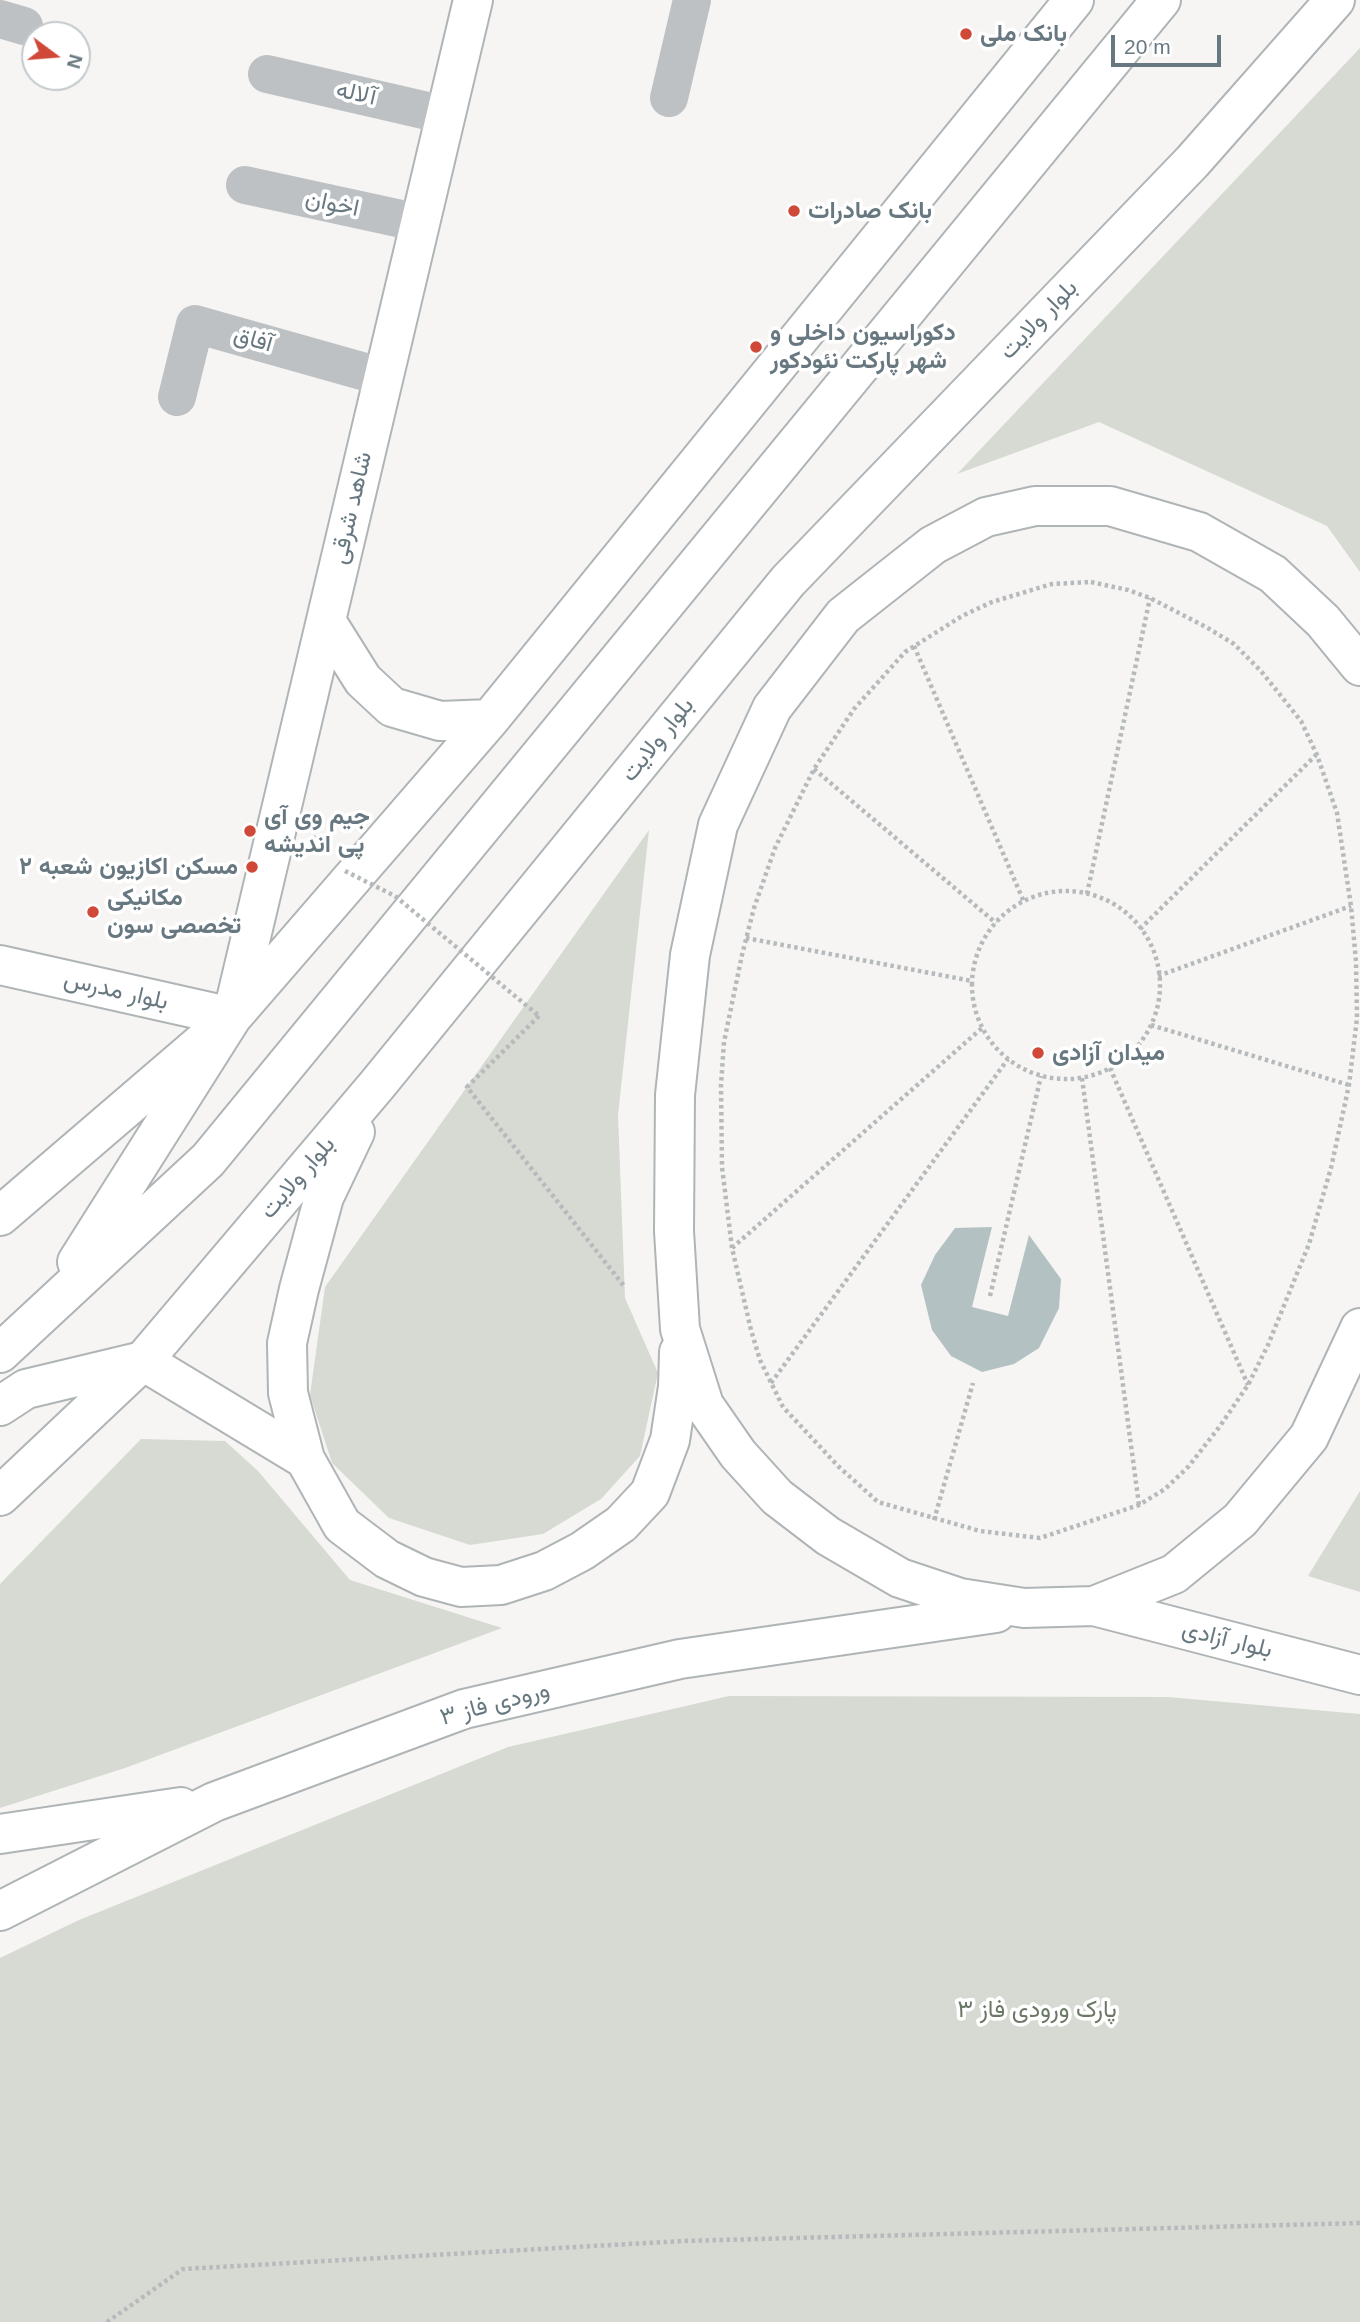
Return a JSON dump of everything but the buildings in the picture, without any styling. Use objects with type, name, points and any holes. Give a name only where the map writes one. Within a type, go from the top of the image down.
[{"type":"main road","name":"شاهد شرقی","points":[[232,1017],[472,0]]},
{"type":"main road","points":[[0,1216],[232,1017],[490,719],[1074,0]]},
{"type":"main road","points":[[0,1353],[208,1160],[1160,0]]},
{"type":"main road","points":[[1296,44],[1323,0]]},
{"type":"main road","name":"بلوار ولایت","points":[[0,1496],[143,1361],[377,1085],[788,581],[1192,162],[1335,0]]},
{"type":"main road","points":[[377,1085],[324,1196],[287,1343],[288,1392],[305,1459],[342,1525],[387,1559],[424,1577],[461,1587],[501,1585],[544,1572],[582,1551],[621,1524],[650,1493],[670,1440],[678,1387],[680,1329],[674,1231],[675,1095],[690,955],[718,825],[772,708],[843,616],[933,545],[985,517],[1035,506],[1110,506],[1199,532],[1273,574],[1323,621],[1360,666]]},
{"type":"main road","points":[[326,621],[363,680],[392,706],[440,721],[490,719]]},
{"type":"main road","name":"بلوار مدرس","points":[[0,965],[232,1017]]},
{"type":"main road","points":[[48,1308],[232,1017]]},
{"type":"main road","points":[[680,1329],[704,1405],[738,1454],[778,1497],[828,1536],[900,1578],[960,1598],[1024,1608],[1094,1606],[1174,1574],[1240,1520],[1309,1437],[1360,1328]]},
{"type":"main road","points":[[0,1406],[26,1389],[143,1361],[305,1459]]},
{"type":"main road","name":"بلوار آزادی","points":[[1094,1606],[1360,1675]]},
{"type":"main road","name":"ورودی فاز ۳","points":[[0,1911],[214,1802],[464,1709],[680,1659],[1024,1608]]},
{"type":"main road","points":[[0,1834],[214,1802]]},
{"type":"street","points":[[669,98],[692,0]]},
{"type":"street","name":"آلاله","points":[[267,74],[446,115]]},
{"type":"street","name":"اخوان","points":[[245,185],[420,223]]},
{"type":"street","name":"آفاق","points":[[177,397],[195,324],[383,377]]},
{"type":"path","points":[[1091,582],[1128,590],[1150,598],[1206,627],[1234,644],[1261,671],[1301,721],[1317,755],[1337,813],[1351,906],[1357,1018],[1349,1085],[1331,1168],[1309,1244],[1268,1345],[1248,1385],[1220,1426],[1189,1466],[1165,1489],[1139,1505],[1040,1538],[980,1531],[878,1502],[838,1466],[783,1406],[771,1382],[751,1330],[732,1248],[722,1167],[721,1085],[724,1042],[746,939],[775,848],[814,769],[854,709],[914,646],[992,601],[1052,584],[1091,582]]},
{"type":"path","points":[[1087,894],[1150,598]]},
{"type":"path","points":[[914,646],[1024,902]]},
{"type":"path","points":[[1140,929],[1317,755]]},
{"type":"path","points":[[814,769],[996,923]]},
{"type":"path","points":[[345,871],[395,896],[539,1016],[467,1087],[624,1286]]},
{"type":"path","points":[[1065,890],[1097,896],[1125,912],[1146,936],[1158,966],[1160,996],[1151,1025],[1135,1050],[1110,1068],[1082,1078],[1052,1079],[1041,1076],[1023,1070],[999,1053],[982,1028],[972,1000],[973,967],[984,937],[1005,912],[1024,902],[1033,896],[1065,890]]},
{"type":"path","points":[[1158,976],[1351,906]]},
{"type":"path","points":[[746,939],[972,981]]},
{"type":"path","points":[[1151,1025],[1349,1085]]},
{"type":"path","points":[[732,1248],[982,1028]]},
{"type":"path","points":[[771,1382],[1008,1059]]},
{"type":"path","points":[[1110,1068],[1248,1385]]},
{"type":"path","points":[[990,1296],[1041,1076]]},
{"type":"path","points":[[1082,1078],[1139,1505]]},
{"type":"path","points":[[934,1520],[973,1383]]},
{"type":"path","points":[[107,2322],[183,2269],[682,2242],[1360,2223]]},
{"type":"green space","points":[[1360,48],[1360,572],[1327,526],[1099,422],[957,474]]},
{"type":"green space","points":[[649,830],[618,1115],[625,1298],[658,1373],[640,1456],[601,1499],[543,1534],[470,1545],[389,1518],[332,1463],[310,1395],[325,1287]]},
{"type":"green space","points":[[141,1439],[225,1441],[258,1471],[350,1580],[502,1628],[125,1768],[0,1808],[0,1584]]},
{"type":"green space","points":[[1360,1491],[1360,1592],[1308,1576]]},
{"type":"green space","name":"پارک ورودی فاز ۳","points":[[729,1696],[1168,1697],[1360,1714],[1360,2322],[0,2322],[0,1958],[79,1920],[508,1747]]},
{"type":"shaded area","points":[[992,1227],[972,1307],[1008,1316],[1029,1235],[1061,1279],[1059,1308],[1039,1348],[1014,1364],[982,1372],[951,1356],[932,1330],[921,1285],[935,1255],[955,1228]]},
{"type":"place","name":"بانک ملی","points":[[966,34]]},
{"type":"place","name":"بانک صادرات","points":[[794,211]]},
{"type":"place","name":"دکوراسیون داخلی و شهر پارکت نئودکور","points":[[756,347]]},
{"type":"place","name":"جیم وی آی پی اندیشه","points":[[250,831]]},
{"type":"place","name":"مسکن اکازیون شعبه ۲","points":[[252,867]]},
{"type":"place","name":"مکانیکی تخصصی سون","points":[[93,912]]},
{"type":"place","name":"میدان آزادی","points":[[1038,1053]]}]
